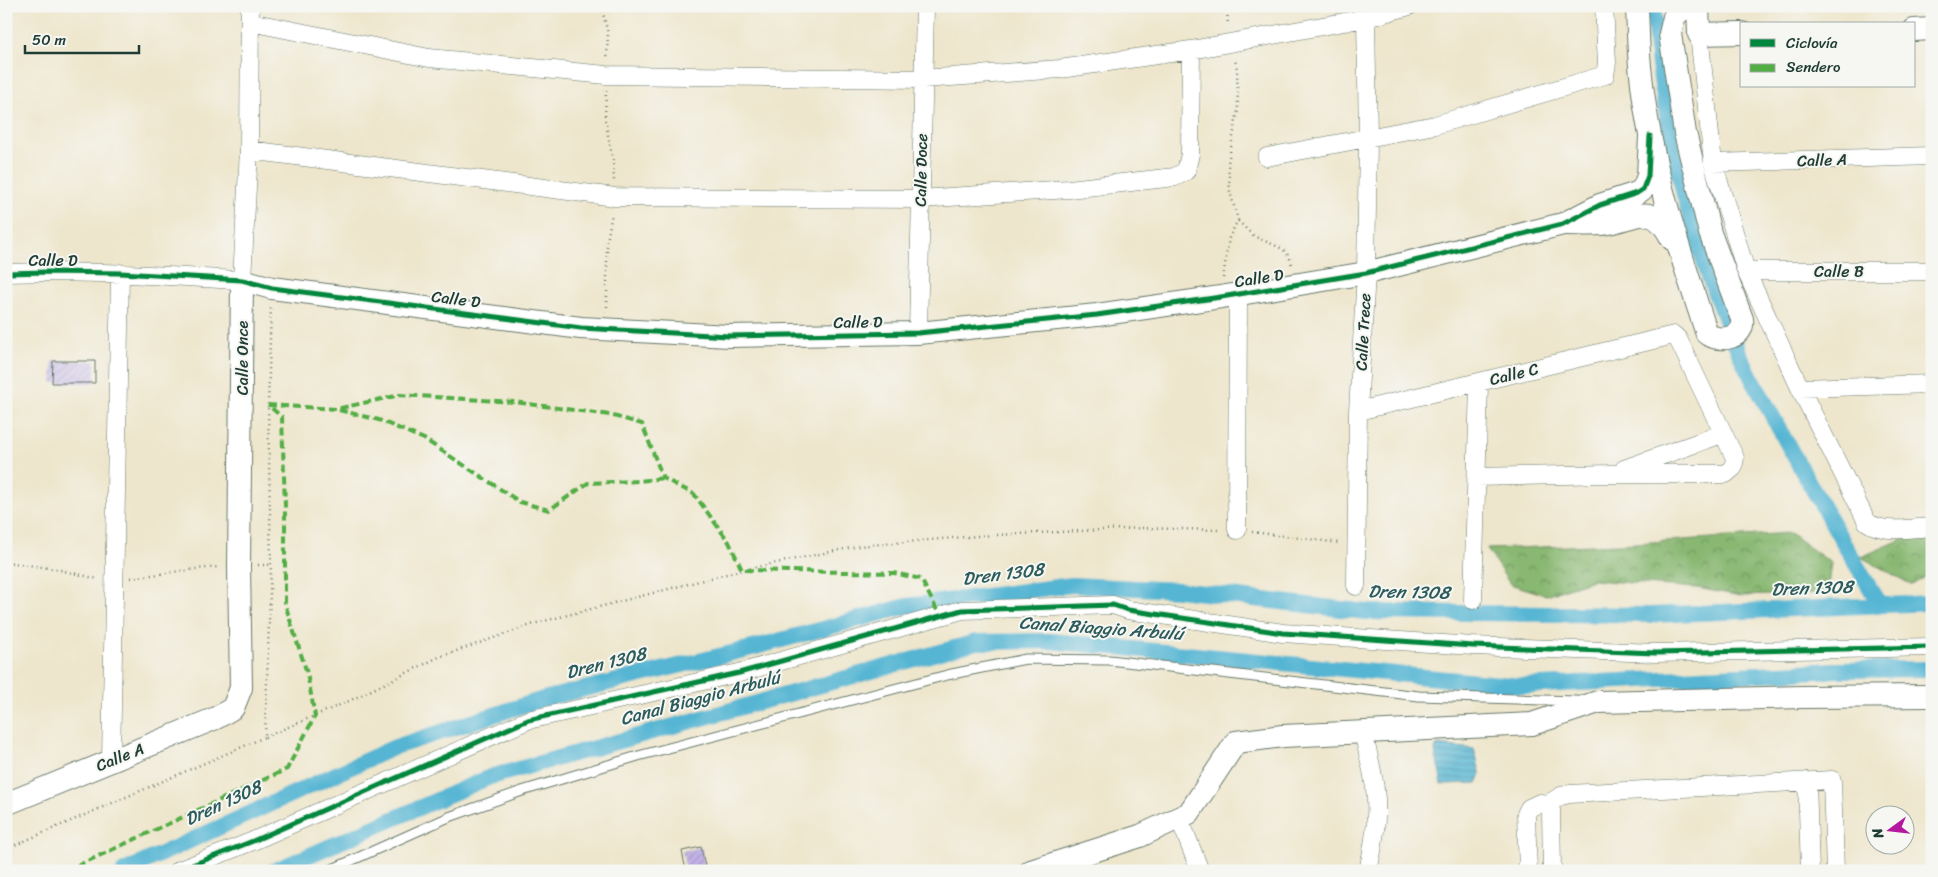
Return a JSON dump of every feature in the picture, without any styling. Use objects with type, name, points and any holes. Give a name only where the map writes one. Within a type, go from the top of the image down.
[{"type":"street","name":"Calle Doce","points":[[918,333],[925,6]]},
{"type":"street","points":[[250,14],[429,58],[606,75],[923,79],[1060,69],[1191,50],[1366,18],[1409,6]]},
{"type":"street","points":[[1267,157],[1435,125],[1605,75],[1607,63],[1604,6]]},
{"type":"street","points":[[1637,6],[1641,75],[1650,136],[1664,198],[1707,334],[1714,338],[1731,336],[1743,326],[1710,233],[1692,165],[1681,110],[1670,25],[1674,17],[1686,6]]},
{"type":"street","points":[[1698,6],[1699,34],[1713,163],[1746,271],[1800,388],[1867,522],[1874,527],[1886,528],[1932,527]]},
{"type":"street","name":"Calle Once","points":[[233,708],[241,688],[239,566],[242,280],[249,150],[250,14]]},
{"type":"street","name":"Calle Trece","points":[[1356,586],[1358,411],[1366,273],[1368,138],[1366,18]]},
{"type":"street","points":[[1916,30],[1932,29]]},
{"type":"street","points":[[1699,34],[1740,33]]},
{"type":"street","points":[[249,150],[615,197],[920,199],[1069,189],[1175,177],[1186,170],[1190,154],[1191,50]]},
{"type":"street","name":"Calle D","points":[[6,273],[120,273],[242,280],[272,288],[581,328],[729,336],[918,333],[1097,315],[1295,285],[1366,273],[1563,224],[1600,205],[1637,193],[1643,189],[1648,176],[1650,136]]},
{"type":"street","name":"Calle A","points":[[1713,163],[1932,156]]},
{"type":"street","name":"Calle D","points":[[1563,224],[1603,224],[1645,214],[1654,216],[1670,235],[1680,253]]},
{"type":"street","name":"Calle B","points":[[1746,271],[1932,271]]},
{"type":"street","points":[[111,761],[116,580],[120,273]]},
{"type":"street","points":[[1229,295],[1237,530]]},
{"type":"street","name":"Calle C","points":[[1358,411],[1674,335],[1678,339],[1722,434]]},
{"type":"street","points":[[1473,600],[1478,383]]},
{"type":"street","points":[[1800,388],[1932,384]]},
{"type":"street","points":[[1476,477],[1726,474],[1731,471],[1735,464],[1735,458],[1722,434],[1612,474]]},
{"type":"street","points":[[1688,446],[1685,462],[1694,474]]},
{"type":"street","points":[[177,871],[254,841],[528,720],[738,673],[962,610],[1113,605],[1128,610],[1283,632],[1473,646],[1656,653],[1932,647]]},
{"type":"street","points":[[1031,871],[1140,836],[1189,814],[1236,742],[1283,736],[1532,724],[1598,702],[1802,697],[1931,700]]},
{"type":"street","name":"Calle A","points":[[6,804],[216,718],[233,708]]},
{"type":"street","points":[[1363,732],[1375,790],[1376,825],[1368,871]]},
{"type":"street","points":[[1528,871],[1526,814],[1529,808],[1540,803],[1548,804],[1562,796],[1569,794],[1832,780],[1835,871]]},
{"type":"street","points":[[1808,781],[1810,871]]},
{"type":"street","points":[[1548,804],[1551,810],[1552,871]]},
{"type":"street","points":[[1184,830],[1200,871]]},
{"type":"lane","points":[[328,871],[449,817],[522,791],[638,756],[947,675],[1026,659],[1109,660],[1419,696],[1598,702]]},
{"type":"path","points":[[602,6],[608,33],[605,119],[614,161],[615,197],[608,242],[607,329]]},
{"type":"path","points":[[1227,6],[1231,43],[1237,69],[1238,110],[1228,163],[1230,192],[1238,220],[1254,235],[1281,246],[1291,258],[1295,285]]},
{"type":"path","points":[[1229,295],[1228,238],[1238,220]]},
{"type":"path","points":[[265,737],[271,565],[268,405],[272,288]]},
{"type":"path","points":[[6,849],[332,708],[439,657],[528,626],[742,570],[859,546],[977,536],[1142,528],[1237,530],[1357,545]]},
{"type":"path","points":[[6,562],[92,578],[116,580],[195,569],[271,565]]},
{"type":"green space","points":[[1790,533],[1831,563],[1827,593],[1741,596],[1697,588],[1593,580],[1546,595],[1510,584],[1487,549],[1620,544]]},
{"type":"green space","points":[[1932,535],[1932,573],[1912,585],[1861,557],[1907,537]]},
{"type":"water","points":[[1436,746],[1474,749],[1481,775],[1477,783],[1442,784],[1435,751]]},
{"type":"building","points":[[53,361],[95,361],[95,383],[52,383]]},
{"type":"building","points":[[701,847],[706,871],[686,871],[682,851]]},
{"type":"waterway","points":[[1653,6],[1657,50],[1671,138],[1692,225],[1721,309],[1751,377],[1813,490],[1880,605]]},
{"type":"waterway","name":"Dren 1308","points":[[124,871],[395,747],[543,699],[752,648],[907,606],[1072,585],[1178,590],[1367,612],[1651,615],[1932,603]]},
{"type":"waterway","name":"Canal Biaggio Arbulú","points":[[273,871],[490,777],[976,642],[1050,641],[1521,686],[1837,670],[1932,669]]},
{"type":"marked path","points":[[268,405],[336,409],[400,395],[514,402],[610,415],[642,424],[663,478],[694,494],[729,542],[742,570],[894,573],[921,579],[940,616]]},
{"type":"marked path","points":[[66,871],[287,769],[315,716],[307,673],[285,604],[285,506],[282,417],[268,405]]},
{"type":"marked path","points":[[339,410],[379,420],[424,439],[520,502],[549,510],[588,483],[663,478]]},
{"type":"cycle path","points":[[6,273],[120,273],[242,280],[272,288],[581,328],[729,336],[918,333],[1097,315],[1366,273],[1563,224],[1600,205],[1637,193],[1643,189],[1648,176],[1650,136]]},
{"type":"cycle path","points":[[177,871],[253,841],[528,720],[739,673],[962,610],[1113,605],[1128,610],[1283,633],[1473,646],[1656,653],[1932,647]]}]
